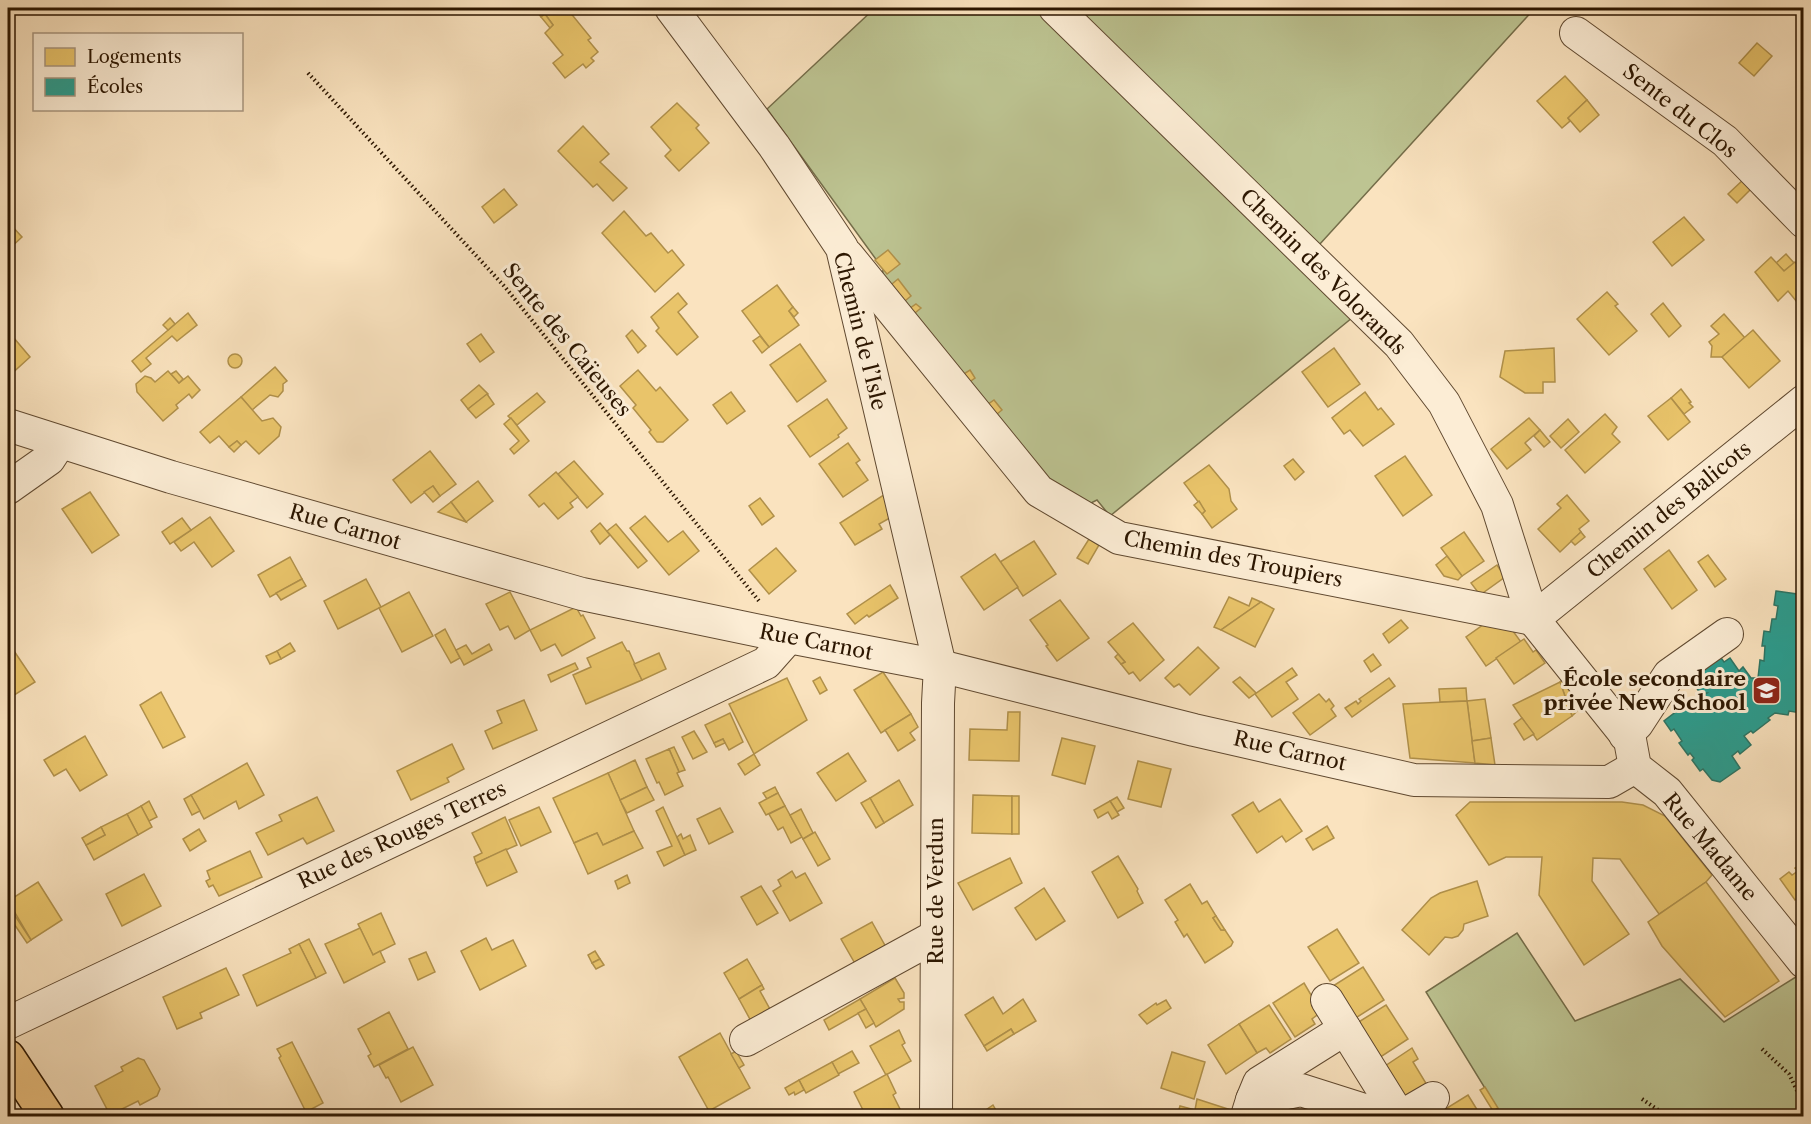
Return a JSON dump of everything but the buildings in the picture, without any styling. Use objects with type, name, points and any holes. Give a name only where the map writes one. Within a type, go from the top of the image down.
[{"type":"main road","points":[[8,1057],[47,1116]]},
{"type":"street","name":"Chemin de l’Isle","points":[[671,8],[774,146],[842,248],[940,666]]},
{"type":"street","name":"Chemin des Volorands","points":[[1055,8],[1399,344],[1444,403],[1497,505],[1533,619]]},
{"type":"street","name":"Sente du Clos","points":[[1576,33],[1725,141],[1803,222]]},
{"type":"street","name":"Chemin des Troupiers","points":[[842,248],[1039,491],[1119,538],[1533,619]]},
{"type":"street","name":"Chemin des Balicots","points":[[1533,619],[1803,401]]},
{"type":"street","name":"Rue Carnot","points":[[8,425],[171,477],[582,594],[789,638],[940,666],[1194,730],[1414,780],[1609,782],[1635,767]]},
{"type":"street","points":[[8,488],[49,459],[60,442]]},
{"type":"street","points":[[1533,619],[1630,740],[1635,767]]},
{"type":"street","points":[[1625,735],[1637,724],[1669,675],[1727,634]]},
{"type":"street","name":"Rue des Rouges Terres","points":[[8,1023],[766,663],[789,638]]},
{"type":"street","name":"Rue de Verdun","points":[[936,1116],[940,666]]},
{"type":"street","name":"Rue Madame","points":[[1635,767],[1667,792],[1803,962]]},
{"type":"street","points":[[746,1040],[936,936]]},
{"type":"street","points":[[1327,1000],[1401,1116],[1433,1098]]},
{"type":"street","points":[[1250,1108],[1259,1083],[1345,1029]]},
{"type":"street","points":[[1250,1108],[1301,1090],[1383,1116]]},
{"type":"path","name":"Sente des Caïeuses","points":[[308,73],[505,286],[789,638]]},
{"type":"path","points":[[1762,1049],[1789,1074],[1803,1105]]},
{"type":"path","points":[[1642,1098],[1667,1116]]},
{"type":"green space","points":[[875,8],[1046,8],[1358,313],[1110,516],[1097,500],[1087,505],[1050,487],[882,282],[883,269],[767,109]]},
{"type":"green space","points":[[1055,8],[1535,8],[1309,256]]},
{"type":"green space","points":[[1517,933],[1575,1021],[1680,979],[1724,1022],[1799,975],[1804,980],[1803,1116],[1502,1116],[1426,992]]},
{"type":"place","name":"École secondaire privée New School","points":[[1767,691]]}]
